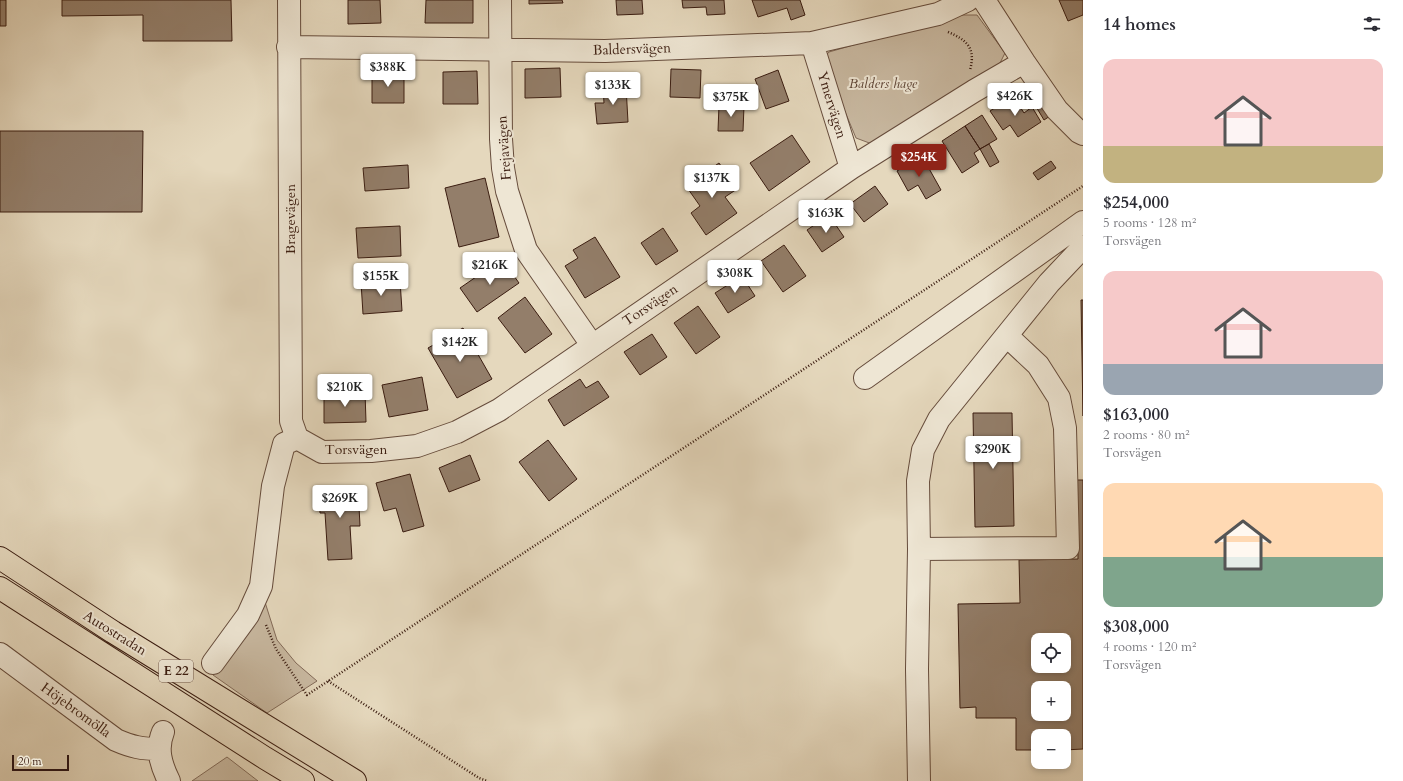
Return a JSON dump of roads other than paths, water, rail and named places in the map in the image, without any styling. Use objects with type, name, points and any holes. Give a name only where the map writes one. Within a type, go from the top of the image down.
[{"type":"highway","name":"Autostradan","points":[[0,558],[113,632],[355,781]]},
{"type":"highway","name":"Autostradan","points":[[0,588],[303,781]]},
{"type":"street","name":"Bragevägen","points":[[289,0],[288,47],[291,421],[297,438]]},
{"type":"street","name":"Frejavägen","points":[[500,0],[501,139],[503,168],[507,191],[526,250],[592,345]]},
{"type":"street","name":"Baldersvägen","points":[[288,47],[605,51],[812,43],[938,14],[968,0]]},
{"type":"street","points":[[984,0],[1057,110],[1081,133]]},
{"type":"street","name":"Ymervägen","points":[[812,43],[851,168]]},
{"type":"street","name":"Torsvägen","points":[[297,438],[322,452],[371,452],[417,446],[457,432],[499,410],[851,168],[974,91],[1024,62]]},
{"type":"street","points":[[865,378],[1083,222]]},
{"type":"street","points":[[919,781],[917,668],[919,549],[918,482],[923,450],[939,419],[986,359],[1007,336],[1049,283],[1083,247]]},
{"type":"street","points":[[919,549],[1068,548],[1065,428],[1059,398],[1038,365],[1007,336]]},
{"type":"street","points":[[213,663],[248,614],[261,586],[273,486],[284,444],[297,438]]},
{"type":"street","name":"Höjebromölla","points":[[0,654],[116,740],[129,746],[141,749],[161,741],[162,768],[169,781]]},
{"type":"park label","name":"Balders hage","points":[[883,83]]}]
